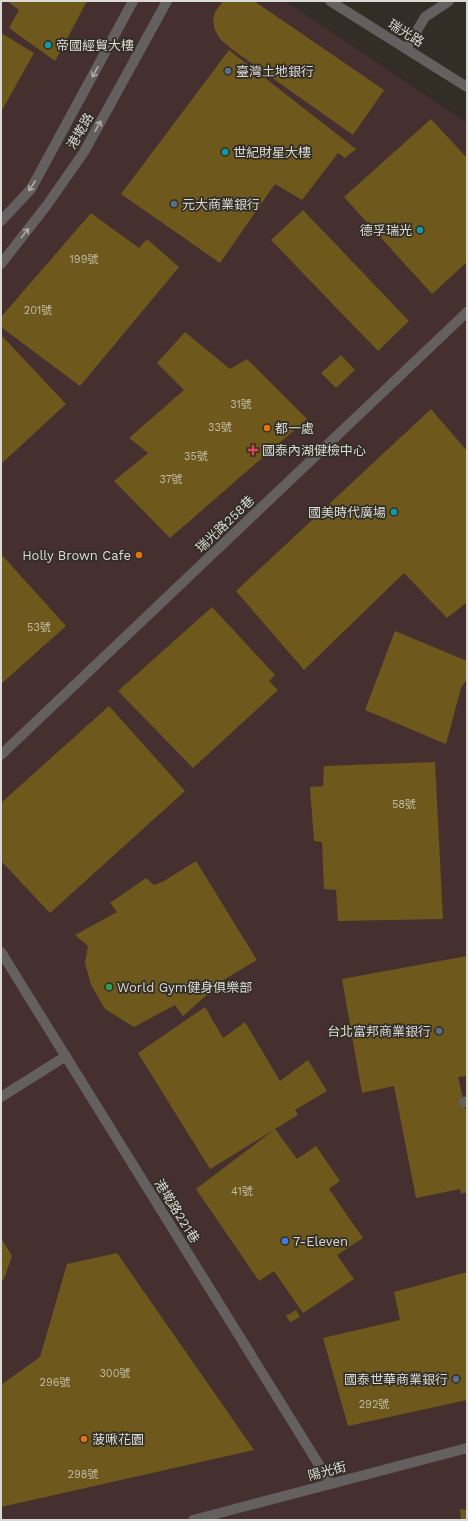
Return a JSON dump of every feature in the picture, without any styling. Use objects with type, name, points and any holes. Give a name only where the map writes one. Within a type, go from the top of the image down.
[{"type":"street","name":"港墘路","points":[[1,221],[31,189],[133,1]]},
{"type":"street","name":"港墘路","points":[[1,264],[47,205],[84,152],[167,1]]},
{"type":"street","name":"瑞光路","points":[[330,1],[467,87]]},
{"type":"street","points":[[406,49],[425,17],[449,1]]},
{"type":"street","name":"瑞光路258巷","points":[[1,755],[467,312]]},
{"type":"street","name":"港墘路221巷","points":[[1,952],[331,1484]]},
{"type":"street","points":[[1,1097],[66,1056]]},
{"type":"street","name":"陽光街","points":[[194,1520],[467,1448]]},
{"type":"shaded area","points":[[1,1],[285,1],[467,123],[467,1520],[1,1520]]},
{"type":"building","name":"帝國經貿大樓","points":[[7,1],[87,1],[55,61],[9,28],[19,10]]},
{"type":"building","points":[[223,1],[254,1],[384,90],[353,135],[233,50],[220,39],[215,30],[213,20],[215,12]]},
{"type":"building","points":[[1,33],[34,53],[1,112]]},
{"type":"building","name":"世紀財星大樓","points":[[229,50],[356,149],[345,158],[338,153],[302,200],[275,184],[220,263],[121,194]]},
{"type":"building","name":"德孚瑞光","points":[[431,119],[467,158],[467,262],[432,294],[344,197]]},
{"type":"building","points":[[303,210],[409,321],[378,351],[271,240]]},
{"type":"building","points":[[91,213],[139,248],[147,239],[179,267],[80,386],[1,327],[1,317]]},
{"type":"building","points":[[185,332],[230,369],[247,359],[307,419],[170,538],[114,481],[148,453],[129,438],[184,390],[157,363]]},
{"type":"building","points":[[1,335],[66,404],[1,464]]},
{"type":"building","points":[[341,355],[355,370],[336,388],[321,373]]},
{"type":"building","name":"國美時代廣場","points":[[431,409],[467,451],[467,602],[447,618],[404,573],[304,670],[236,591]]},
{"type":"building","points":[[1,554],[66,626],[1,684]]},
{"type":"building","points":[[212,607],[275,675],[269,681],[278,690],[193,768],[118,691]]},
{"type":"building","points":[[395,631],[467,661],[467,679],[461,688],[446,744],[365,710]]},
{"type":"building","points":[[109,706],[185,791],[50,913],[1,861],[1,803]]},
{"type":"building","points":[[435,762],[443,919],[338,921],[336,890],[324,889],[322,842],[314,841],[310,787],[323,786],[324,766]]},
{"type":"building","points":[[196,861],[257,960],[225,979],[183,1016],[175,1005],[134,1027],[105,1009],[91,985],[85,963],[88,946],[75,935],[117,912],[110,903],[146,878],[154,885],[164,881]]},
{"type":"building","points":[[467,956],[467,1076],[458,1077],[467,1115],[467,1192],[461,1194],[460,1189],[416,1198],[394,1086],[362,1093],[342,979]]},
{"type":"building","points":[[205,1007],[223,1038],[245,1022],[280,1081],[308,1060],[327,1091],[295,1110],[298,1115],[210,1169],[138,1053]]},
{"type":"building","points":[[275,1129],[297,1159],[316,1146],[340,1181],[329,1189],[363,1238],[337,1255],[354,1279],[303,1313],[274,1271],[259,1281],[196,1189]]},
{"type":"building","points":[[1,1238],[12,1256],[4,1279],[1,1281]]},
{"type":"building","points":[[117,1253],[254,1450],[1,1507],[1,1385],[40,1357],[67,1264]]},
{"type":"building","points":[[467,1272],[467,1400],[348,1426],[323,1338],[400,1320],[394,1292]]},
{"type":"building","points":[[296,1310],[300,1317],[290,1322],[286,1316]]},
{"type":"building","points":[[460,1509],[467,1510],[467,1520],[461,1520]]},
{"type":"place","name":"帝國經貿大樓","points":[[48,45]]},
{"type":"place","name":"臺灣土地銀行","points":[[228,71]]},
{"type":"place","name":"世紀財星大樓","points":[[225,152]]},
{"type":"place","name":"元大商業銀行","points":[[174,204]]},
{"type":"place","name":"德孚瑞光","points":[[420,230]]},
{"type":"place","name":"都一處","points":[[267,428]]},
{"type":"place","name":"國泰內湖健檢中心","points":[[253,450]]},
{"type":"place","name":"國美時代廣場","points":[[394,512]]},
{"type":"place","name":"Holly Brown Cafe","points":[[139,555]]},
{"type":"place","name":"World Gym健身俱樂部","points":[[109,987]]},
{"type":"place","name":"台北富邦商業銀行","points":[[439,1031]]},
{"type":"place","name":"7-Eleven","points":[[285,1241]]},
{"type":"place","name":"國泰世華商業銀行","points":[[456,1379]]},
{"type":"place","name":"菠啾花園","points":[[84,1439]]}]
